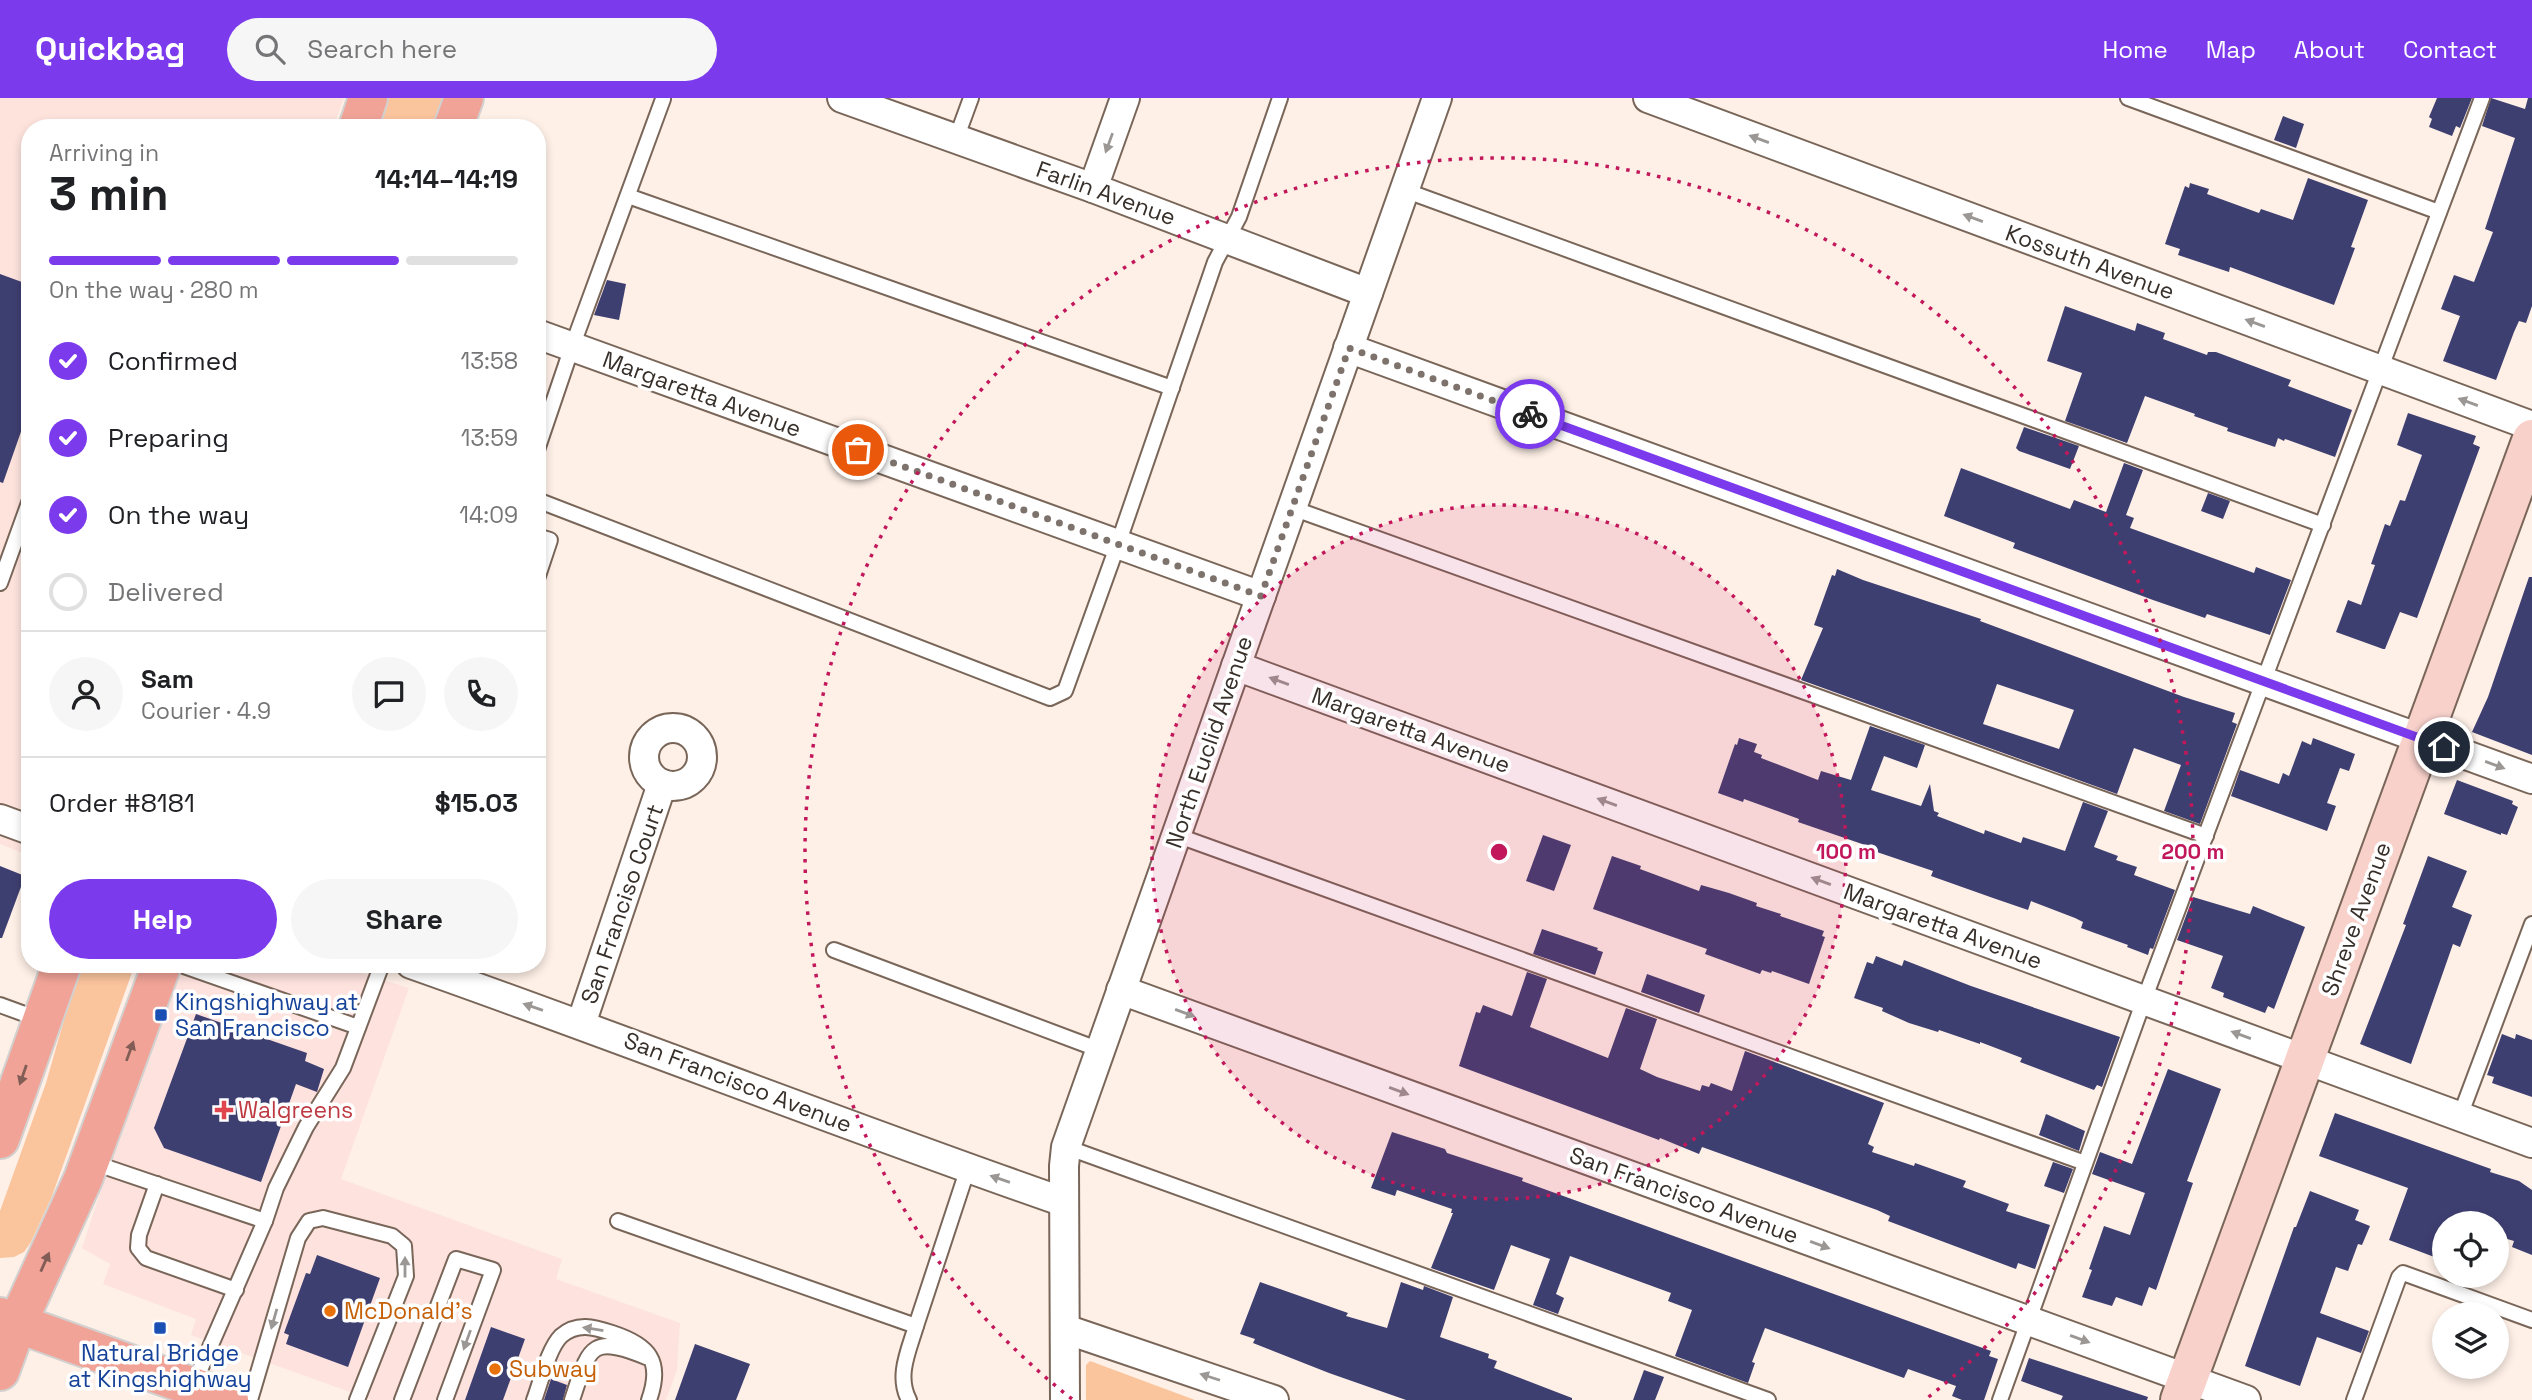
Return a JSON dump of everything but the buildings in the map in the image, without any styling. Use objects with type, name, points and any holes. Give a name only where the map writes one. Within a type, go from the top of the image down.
[{"type":"main road","points":[[361,119],[369,98]]},
{"type":"main road","points":[[456,119],[464,98]]},
{"type":"main road","points":[[1,1136],[59,973]]},
{"type":"main road","points":[[0,1371],[9,1321],[89,1162],[159,973]]},
{"type":"main road","points":[[9,1321],[190,1393],[229,1400]]},
{"type":"street","name":"Farlin Avenue","points":[[842,98],[1093,188],[1368,293]]},
{"type":"street","points":[[1093,188],[1125,98]]},
{"type":"street","name":"North Euclid Avenue","points":[[1065,1400],[1066,1147],[1437,98]]},
{"type":"street","name":"Kossuth Avenue","points":[[1648,98],[2532,426]]},
{"type":"street","name":"Margaretta Avenue","points":[[546,337],[1261,596]]},
{"type":"street","points":[[1349,348],[2532,779]]},
{"type":"street","name":"Shreve Avenue","points":[[2184,1389],[2532,439]]},
{"type":"street","name":"Margaretta Avenue","points":[[1236,666],[2532,1143]]},
{"type":"street","name":"San Franciso Court","points":[[581,1024],[662,784]]},
{"type":"street","points":[[0,819],[21,827]]},
{"type":"street","name":"San Francisco Avenue","points":[[436,973],[1064,1202]]},
{"type":"street","name":"San Francisco Avenue","points":[[1121,990],[2029,1321],[2184,1389],[2246,1400]]},
{"type":"street","points":[[1065,1329],[1274,1400]]},
{"type":"lane","points":[[956,139],[971,98]]},
{"type":"lane","points":[[546,503],[1050,698],[1065,691],[1215,262],[1238,218],[1280,98]]},
{"type":"lane","points":[[2128,98],[2439,212]]},
{"type":"lane","points":[[2000,1400],[2144,1000],[2482,98]]},
{"type":"lane","points":[[546,424],[663,99]]},
{"type":"lane","points":[[1404,191],[2323,525]]},
{"type":"lane","points":[[628,195],[1172,388]]},
{"type":"lane","points":[[1292,508],[2206,836]]},
{"type":"lane","points":[[0,583],[21,525]]},
{"type":"lane","points":[[1176,835],[2085,1163]]},
{"type":"lane","points":[[2460,1116],[2527,952],[2532,923]]},
{"type":"lane","points":[[834,950],[1100,1050]]},
{"type":"lane","points":[[204,973],[358,1027]]},
{"type":"lane","points":[[190,1393],[265,1221],[276,1188],[306,1127],[342,1068],[379,973]]},
{"type":"lane","points":[[0,1005],[42,1020]]},
{"type":"lane","points":[[1066,1147],[1768,1400]]},
{"type":"lane","points":[[89,1162],[265,1221]]},
{"type":"lane","points":[[909,1400],[904,1391],[902,1375],[968,1168]]},
{"type":"lane","points":[[157,1184],[139,1235],[138,1248],[146,1258],[236,1290]]},
{"type":"lane","points":[[250,1400],[298,1238],[309,1221],[323,1217],[392,1236],[404,1246],[406,1276],[357,1400]]},
{"type":"lane","points":[[618,1221],[916,1326]]},
{"type":"lane","points":[[402,1400],[456,1259],[493,1270],[445,1400]]},
{"type":"lane","points":[[2354,1400],[2399,1277],[2403,1273],[2532,1320]]},
{"type":"lane","points":[[534,1400],[554,1344],[568,1331],[577,1327],[597,1328],[643,1346],[650,1359],[655,1382],[649,1400]]},
{"type":"lane","points":[[572,1400],[584,1363],[592,1350],[607,1345],[620,1346],[650,1359]]},
{"type":"shaded area","points":[[0,98],[344,98],[336,119],[21,119],[21,852],[0,844]]},
{"type":"shaded area","points":[[388,98],[443,98],[436,119],[381,119]]},
{"type":"shaded area","points":[[77,973],[132,973],[52,1196],[31,1242],[24,1252],[14,1257],[0,1258],[0,1211],[46,1083]]},
{"type":"shaded area","points":[[172,973],[361,973],[409,988],[341,1179],[562,1259],[556,1279],[680,1323],[677,1370],[666,1400],[372,1400],[191,1335],[196,1319],[103,1284],[110,1264],[82,1248]]},
{"type":"shaded area","points":[[1090,1361],[1195,1400],[1086,1400],[1086,1365]]},
{"type":"way so far","points":[[858,450],[1261,596],[1349,348],[1530,414]]},
{"type":"place","name":"Kingshighway at San Francisco","points":[[161,1015]]},
{"type":"place","name":"Walgreens","points":[[224,1110]]},
{"type":"place","name":"McDonald's","points":[[330,1311]]},
{"type":"place","name":"Natural Bridge at Kingshighway","points":[[160,1328]]},
{"type":"place","name":"Subway","points":[[495,1369]]},
{"type":"route","points":[[1530,414],[2444,747]]}]
